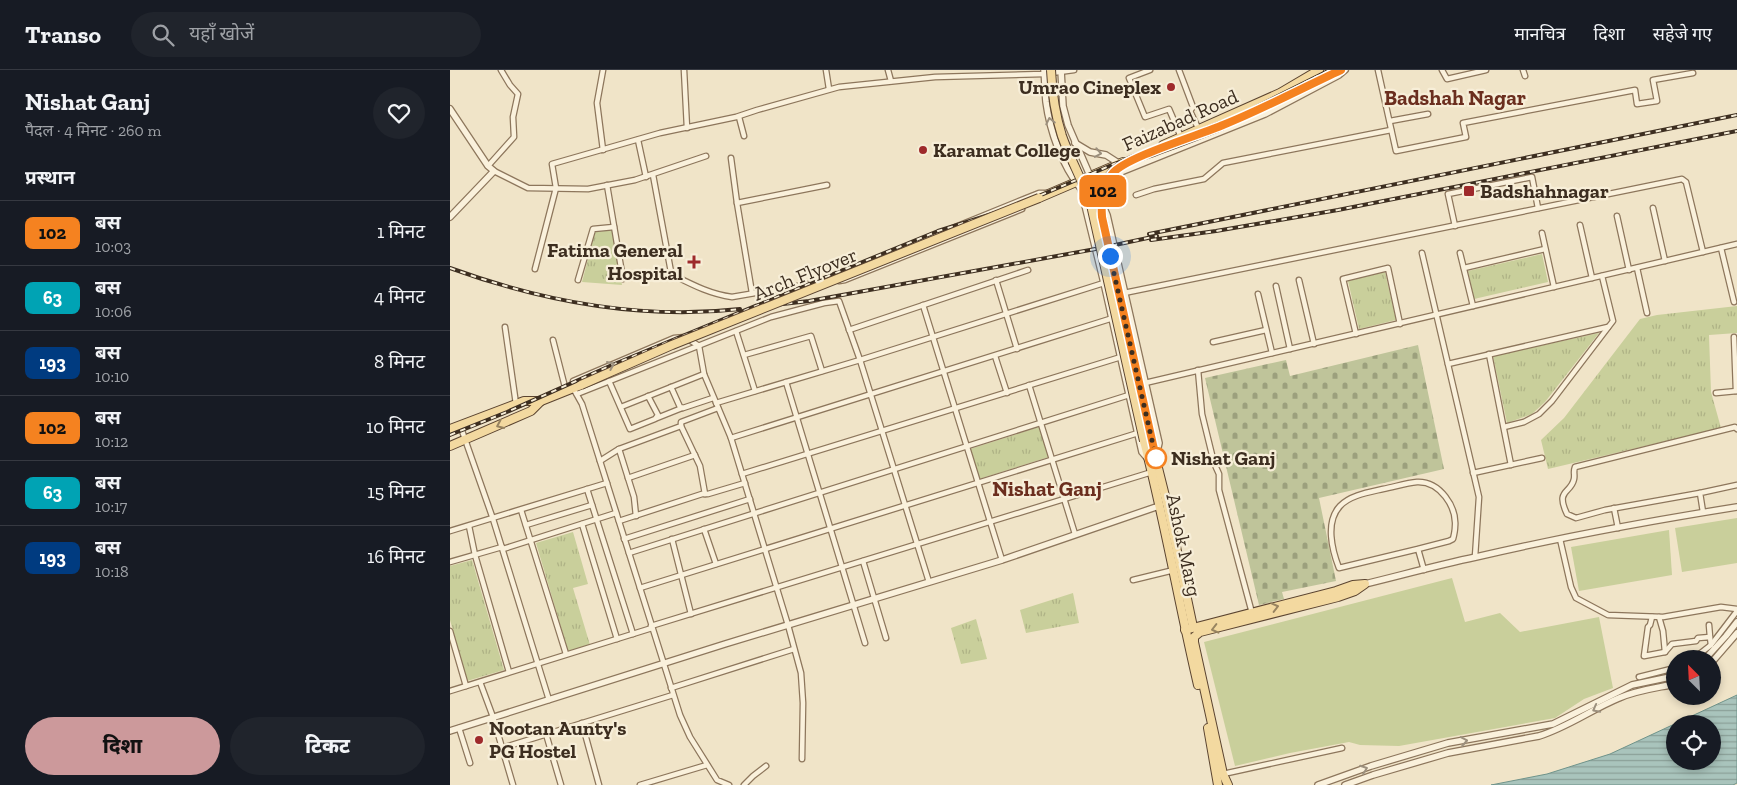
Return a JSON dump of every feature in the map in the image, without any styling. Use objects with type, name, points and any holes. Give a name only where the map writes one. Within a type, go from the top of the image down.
[{"type":"main road","name":"Faizabad Road","points":[[1051,193],[1074,182],[1091,180],[1120,164],[1280,93],[1319,70]]},
{"type":"main road","points":[[1147,440],[1102,217],[1101,195],[1104,185],[1112,172],[1137,158],[1223,125],[1343,70]]},
{"type":"main road","points":[[1046,71],[1062,138],[1084,183],[1091,205],[1152,459]]},
{"type":"main road","name":"Arch Flyover","points":[[572,391],[581,385],[681,341],[1051,193]]},
{"type":"main road","points":[[450,429],[524,401],[541,400],[572,391]]},
{"type":"main road","points":[[450,446],[531,411],[541,400]]},
{"type":"main road","name":"Ashok Marg","points":[[1152,459],[1152,472],[1159,506],[1189,629]]},
{"type":"main road","name":"Ashok Marg","points":[[1152,459],[1167,504],[1218,785]]},
{"type":"main road","points":[[1189,629],[1353,585],[1365,584]]},
{"type":"main road","points":[[1228,785],[1223,774],[1194,637],[1200,632],[1338,597],[1355,591],[1365,584]]},
{"type":"street","points":[[488,166],[514,137],[513,117],[518,94],[501,70]]},
{"type":"street","points":[[602,70],[597,103],[603,150]]},
{"type":"street","points":[[684,70],[687,128]]},
{"type":"street","points":[[826,70],[829,89]]},
{"type":"street","points":[[888,70],[891,81]]},
{"type":"street","points":[[535,269],[556,188],[552,164],[660,133],[739,117],[829,89],[891,81],[1074,70]]},
{"type":"street","points":[[1150,70],[1130,78],[1145,117],[1169,109],[1181,137]]},
{"type":"street","points":[[1179,70],[1193,107],[1190,111],[1199,130]]},
{"type":"street","name":"Faizabad Road","points":[[1081,189],[1091,180],[1265,114],[1339,75],[1343,70]]},
{"type":"street","points":[[1378,70],[1396,151],[1466,137],[1463,123],[1625,91],[1635,90],[1637,104],[1657,101],[1653,80],[1693,73]]},
{"type":"street","points":[[1442,70],[1447,79],[1486,70]]},
{"type":"street","points":[[1523,70],[1525,76]]},
{"type":"street","points":[[1046,71],[1046,101],[1050,124],[1057,146],[1074,182],[1081,189]]},
{"type":"street","name":"Ashok Marg","points":[[1061,71],[1064,106],[1068,125],[1107,215],[1116,253],[1159,443],[1152,459],[1142,452],[1081,189]]},
{"type":"street","points":[[450,108],[488,166],[528,188],[588,189],[652,176],[706,156]]},
{"type":"street","points":[[1390,121],[1428,114]]},
{"type":"street","points":[[739,117],[744,136]]},
{"type":"street","points":[[1136,195],[1154,188],[1204,179],[1223,163],[1392,130]]},
{"type":"street","points":[[638,140],[646,177]]},
{"type":"street","points":[[1075,143],[1090,152],[1106,155],[1120,164]]},
{"type":"street","points":[[731,158],[752,293]]},
{"type":"street","points":[[450,216],[494,171]]},
{"type":"street","points":[[652,176],[671,272],[673,275],[702,290],[732,297],[822,281],[845,280],[1045,199],[1051,193]]},
{"type":"street","points":[[1455,226],[1448,194],[1532,177],[1538,208]]},
{"type":"street","points":[[1124,293],[1682,179],[1686,182],[1703,252]]},
{"type":"street","points":[[607,185],[623,279]]},
{"type":"street","points":[[737,203],[826,185]]},
{"type":"street","points":[[822,281],[1038,193],[1051,193]]},
{"type":"street","points":[[1653,208],[1665,261]]},
{"type":"street","points":[[1617,216],[1629,270]]},
{"type":"street","points":[[1580,225],[1592,278]]},
{"type":"street","points":[[578,280],[593,230],[614,227]]},
{"type":"street","points":[[1093,236],[1110,231]]},
{"type":"street","points":[[1542,233],[1554,287]]},
{"type":"street","points":[[1145,384],[1737,244]]},
{"type":"street","points":[[1721,248],[1734,302]]},
{"type":"street","points":[[1464,268],[1546,249]]},
{"type":"street","points":[[1460,252],[1473,306]]},
{"type":"street","points":[[1098,257],[1116,253]]},
{"type":"street","points":[[1422,253],[1478,497],[1475,557]]},
{"type":"street","points":[[1356,334],[1343,279],[1388,268],[1400,324]]},
{"type":"street","points":[[1637,268],[1647,313]]},
{"type":"street","points":[[849,330],[1028,270]]},
{"type":"street","points":[[1504,427],[1524,422],[1539,414],[1613,321],[1602,276]]},
{"type":"street","points":[[609,381],[630,429],[683,408],[786,382],[1121,278]]},
{"type":"street","points":[[996,280],[1017,349]]},
{"type":"street","points":[[1299,280],[1314,344]]},
{"type":"street","points":[[1276,286],[1290,349]]},
{"type":"street","points":[[1258,294],[1272,353]]},
{"type":"street","points":[[572,391],[609,381],[771,317],[839,301],[860,360],[929,582]]},
{"type":"street","points":[[922,305],[956,408],[1002,560]]},
{"type":"street","points":[[730,438],[1129,314]]},
{"type":"street","points":[[1448,364],[1608,327]]},
{"type":"street","points":[[505,328],[516,404]]},
{"type":"street","points":[[1213,342],[1266,330]]},
{"type":"street","points":[[736,331],[754,391]]},
{"type":"street","points":[[744,355],[811,336],[822,371]]},
{"type":"street","points":[[572,391],[572,381],[674,338],[685,337],[698,346],[704,374],[730,438],[745,483],[801,673],[803,703],[802,759]]},
{"type":"street","points":[[1716,393],[1737,391],[1734,337]]},
{"type":"street","points":[[552,340],[572,391],[582,404],[680,715],[690,737],[717,780],[729,785]]},
{"type":"street","points":[[1489,354],[1512,465]]},
{"type":"street","points":[[995,356],[1006,392]]},
{"type":"street","points":[[742,474],[1121,357]]},
{"type":"street","points":[[1198,370],[1202,414],[1214,462],[1219,474],[1220,490],[1252,613]]},
{"type":"street","points":[[621,407],[704,374]]},
{"type":"street","points":[[786,382],[865,644]]},
{"type":"street","points":[[1029,386],[1075,534]]},
{"type":"street","points":[[671,387],[680,407],[683,408]]},
{"type":"street","points":[[648,396],[658,416],[655,419]]},
{"type":"street","points":[[629,553],[1129,396]]},
{"type":"street","points":[[600,460],[619,449],[680,426],[681,422],[718,408]]},
{"type":"street","points":[[460,425],[494,518],[549,700]]},
{"type":"street","points":[[680,426],[700,466],[705,494]]},
{"type":"street","points":[[1737,428],[1575,467],[1572,485],[1564,492],[1562,500],[1567,514],[1576,518],[1614,508],[1737,485]]},
{"type":"street","points":[[640,588],[1138,434]]},
{"type":"street","points":[[619,449],[634,497],[636,516]]},
{"type":"street","points":[[628,478],[695,455]]},
{"type":"street","points":[[1473,473],[1542,458]]},
{"type":"street","points":[[450,691],[691,614],[1152,472]]},
{"type":"street","points":[[1419,482],[1431,485],[1442,491],[1450,503],[1456,526],[1453,539],[1418,549],[1339,568],[1334,556],[1331,536],[1333,520],[1340,506],[1360,495],[1419,482]]},
{"type":"street","points":[[450,531],[607,483]]},
{"type":"street","points":[[619,521],[745,483]]},
{"type":"street","points":[[587,489],[632,634]]},
{"type":"street","points":[[1700,493],[1703,512]]},
{"type":"street","points":[[624,540],[750,499]]},
{"type":"street","points":[[526,525],[592,504]]},
{"type":"street","points":[[450,731],[1002,560],[1159,506]]},
{"type":"street","points":[[1365,584],[1475,557],[1560,539],[1737,506]]},
{"type":"street","points":[[1614,508],[1618,528]]},
{"type":"street","points":[[521,510],[566,654]]},
{"type":"street","points":[[450,562],[531,540],[616,513]]},
{"type":"street","points":[[582,524],[617,639]]},
{"type":"street","points":[[469,526],[475,555],[509,672]]},
{"type":"street","points":[[704,529],[716,564]]},
{"type":"street","points":[[672,539],[691,614]]},
{"type":"street","points":[[1560,539],[1571,587],[1576,598],[1608,615],[1659,617],[1721,607],[1737,610],[1711,645],[1705,650]]},
{"type":"street","points":[[1418,549],[1424,570]]},
{"type":"street","points":[[863,561],[886,638]]},
{"type":"street","points":[[1133,580],[1174,570]]},
{"type":"street","points":[[1652,617],[1648,627],[1644,656],[1665,652],[1672,644],[1710,637]]},
{"type":"street","points":[[1659,617],[1663,631],[1665,652]]},
{"type":"street","points":[[1713,650],[1737,622]]},
{"type":"street","points":[[1709,625],[1711,645]]},
{"type":"street","points":[[450,631],[466,686]]},
{"type":"street","points":[[1721,652],[1737,633]]},
{"type":"street","points":[[671,688],[794,649]]},
{"type":"street","points":[[1639,677],[1666,670]]},
{"type":"street","points":[[1318,785],[1448,743],[1553,724],[1632,685],[1666,678]]},
{"type":"street","points":[[480,682],[493,717],[513,785]]},
{"type":"street","points":[[1345,785],[1420,761],[1553,732],[1626,695],[1666,686]]},
{"type":"street","points":[[502,748],[674,696]]},
{"type":"street","points":[[582,724],[599,785]]},
{"type":"street","points":[[459,728],[470,763]]},
{"type":"street","points":[[546,734],[561,785]]},
{"type":"street","points":[[1223,774],[1342,748]]},
{"type":"street","points":[[640,785],[708,765]]},
{"type":"street","points":[[744,785],[766,766]]},
{"type":"green space","points":[[613,230],[622,285],[582,282],[595,232]]},
{"type":"green space","points":[[1542,254],[1548,282],[1474,299],[1468,271]]},
{"type":"green space","points":[[1385,272],[1396,320],[1359,329],[1348,281]]},
{"type":"green space","points":[[1737,306],[1737,333],[1709,335],[1711,392],[1721,428],[1548,469],[1541,440],[1564,418],[1640,319],[1657,315]]},
{"type":"green space","points":[[1599,333],[1545,402],[1532,414],[1507,423],[1493,356]]},
{"type":"green space","points":[[1418,345],[1444,469],[1319,498],[1336,581],[1282,592],[1284,599],[1259,605],[1205,378],[1286,360],[1290,376]]},
{"type":"green space","points":[[1039,427],[1049,457],[979,479],[970,449]]},
{"type":"green space","points":[[1737,518],[1737,563],[1682,572],[1675,528]]},
{"type":"green space","points":[[1669,530],[1672,575],[1579,591],[1571,547]]},
{"type":"green space","points":[[573,532],[588,584],[573,588],[590,645],[568,651],[536,543]]},
{"type":"green space","points":[[472,560],[504,670],[467,681],[450,620],[450,566]]},
{"type":"green space","points":[[1452,578],[1465,622],[1500,613],[1520,632],[1599,617],[1613,688],[1584,699],[1555,718],[1399,746],[1360,745],[1349,742],[1235,766],[1204,642]]},
{"type":"green space","points":[[1073,593],[1079,623],[1026,633],[1020,610]]},
{"type":"green space","points":[[976,619],[987,659],[961,664],[951,628]]},
{"type":"water","points":[[1737,695],[1737,783],[1733,785],[1491,785],[1547,774],[1610,754],[1666,728],[1666,770],[1721,770],[1721,715],[1694,715],[1715,705],[1721,705],[1721,702]]},
{"type":"railway","points":[[450,435],[612,365],[938,231],[1008,209],[1114,164],[1234,118],[1330,70]]},
{"type":"railway","points":[[1149,234],[1737,115]]},
{"type":"railway","points":[[1151,240],[1338,210],[1737,131]]},
{"type":"railway","points":[[765,306],[809,301],[1101,248],[1157,236]]},
{"type":"railway","points":[[450,268],[520,290],[592,305],[666,312],[740,309]]},
{"type":"bus line","name":"102","points":[[1156,458],[1102,217],[1101,195],[1104,185],[1112,172],[1137,158],[1223,125],[1341,70]]},
{"type":"place","name":"Umrao Cineplex","points":[[1171,87]]},
{"type":"place","name":"Karamat College","points":[[923,150]]},
{"type":"place","name":"Badshahnagar","points":[[1469,191]]},
{"type":"place","name":"Fatima General Hospital","points":[[694,262]]},
{"type":"place","name":"Nishat Ganj","points":[[1156,458]]},
{"type":"place","name":"Nootan Aunty's PG Hostel","points":[[479,740]]},
{"type":"district","name":"Badshah Nagar","points":[[1455,98]]},
{"type":"district","name":"Nishat Ganj","points":[[1047,489]]},
{"type":"route","points":[[1110,256],[1156,458]]}]
